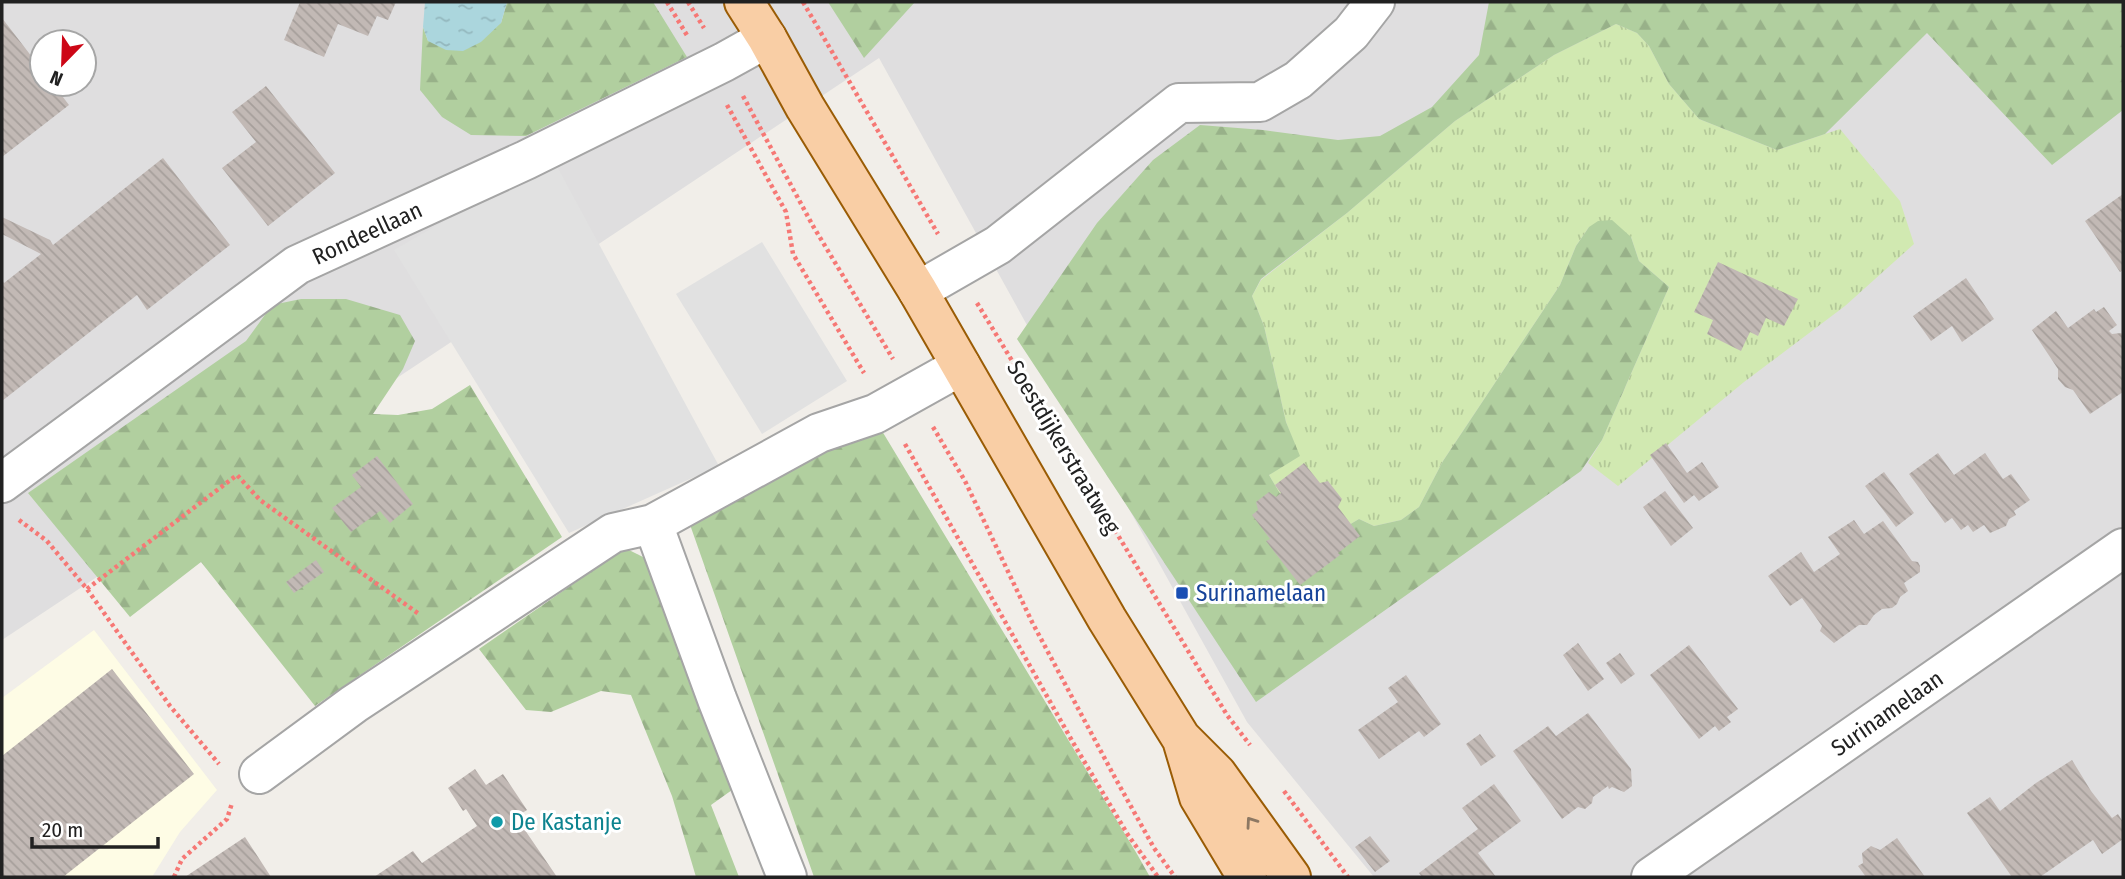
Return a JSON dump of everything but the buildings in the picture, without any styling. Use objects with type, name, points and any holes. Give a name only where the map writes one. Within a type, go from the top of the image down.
[{"type":"main road","name":"Soestdijkerstraatweg","points":[[744,2],[918,291],[1107,619],[1181,738],[1217,774],[1291,877]]},
{"type":"main road","name":"Soestdijkerstraatweg","points":[[1181,738],[1199,797],[1247,877]]},
{"type":"street","points":[[918,291],[998,245],[1179,103],[1260,102],[1298,80],[1351,33],[1375,2]]},
{"type":"street","name":"Rondeellaan","points":[[8,500],[297,265],[526,160],[767,38]]},
{"type":"street","points":[[246,785],[354,704],[614,534],[653,524],[819,433],[875,414],[961,366]]},
{"type":"street","points":[[653,524],[716,699],[787,877]]},
{"type":"street","name":"Surinamelaan","points":[[1651,877],[2123,548]]},
{"type":"path","points":[[667,2],[716,65],[813,226],[1075,746],[1128,835],[1158,877]]},
{"type":"path","points":[[688,2],[786,212],[793,254],[899,400],[965,481],[1032,622],[1112,774],[1154,848],[1175,877]]},
{"type":"path","name":"Soestdijkerstraatweg","points":[[803,2],[935,227],[957,270],[1227,715],[1251,747]]},
{"type":"path","points":[[87,589],[237,475],[260,500],[454,640]]},
{"type":"path","points":[[8,500],[87,589],[170,706],[220,766]]},
{"type":"path","points":[[174,877],[182,859],[227,819],[246,785]]},
{"type":"path","points":[[1284,791],[1348,877]]},
{"type":"shaded area","points":[[2,2],[2123,2],[2123,877],[1374,877],[1247,722],[879,58],[2,640]]},
{"type":"shaded area","points":[[553,159],[719,466],[569,533],[394,250]]},
{"type":"shaded area","points":[[762,242],[847,381],[762,434],[676,294]]},
{"type":"shaded area","points":[[94,630],[217,790],[180,832],[152,877],[2,877],[2,698]]},
{"type":"green space","points":[[507,2],[653,2],[687,57],[526,136],[471,135],[442,117],[420,90],[423,27],[428,41],[501,23]]},
{"type":"green space","points":[[828,2],[915,2],[864,58]]},
{"type":"green space","points":[[1489,2],[2123,2],[2123,110],[2052,165],[1927,33],[1825,134],[1777,150],[1699,119],[1669,84],[1649,46],[1637,33],[1616,24],[1554,55],[1455,121],[1347,213],[1261,279],[1252,296],[1264,326],[1286,422],[1300,456],[1269,475],[1312,547],[1359,519],[1374,526],[1401,520],[1419,507],[1443,461],[1560,285],[1576,246],[1589,227],[1598,221],[1612,220],[1631,237],[1639,261],[1669,287],[1602,440],[1581,471],[1256,702],[1017,339],[1097,223],[1153,160],[1200,125],[1338,140],[1380,136],[1432,107],[1479,55]]},
{"type":"green space","points":[[1616,24],[1637,33],[1649,46],[1669,84],[1699,119],[1777,150],[1840,129],[1900,201],[1914,244],[1845,306],[1744,382],[1618,486],[1588,463],[1602,440],[1669,287],[1639,261],[1631,237],[1589,227],[1576,246],[1560,285],[1443,461],[1419,507],[1401,520],[1374,526],[1359,519],[1312,547],[1269,475],[1299,456],[1286,422],[1264,326],[1252,296],[1261,280],[1347,213],[1455,121],[1554,55]]},
{"type":"green space","points":[[301,299],[346,299],[400,315],[415,341],[403,369],[373,414],[398,415],[432,409],[470,385],[562,537],[315,706],[201,562],[130,617],[28,493],[246,341],[272,305]]},
{"type":"green space","points":[[879,426],[1150,877],[814,877],[688,519],[740,491]]},
{"type":"green space","points":[[625,548],[651,561],[732,790],[711,805],[739,877],[696,877],[672,796],[631,695],[601,691],[551,712],[526,710],[479,649]]},
{"type":"water","points":[[425,2],[507,2],[501,23],[481,42],[463,51],[446,50],[428,41],[423,27]]},
{"type":"place","name":"Surinamelaan","points":[[1182,593]]},
{"type":"place","name":"De Kastanje","points":[[497,822]]}]
